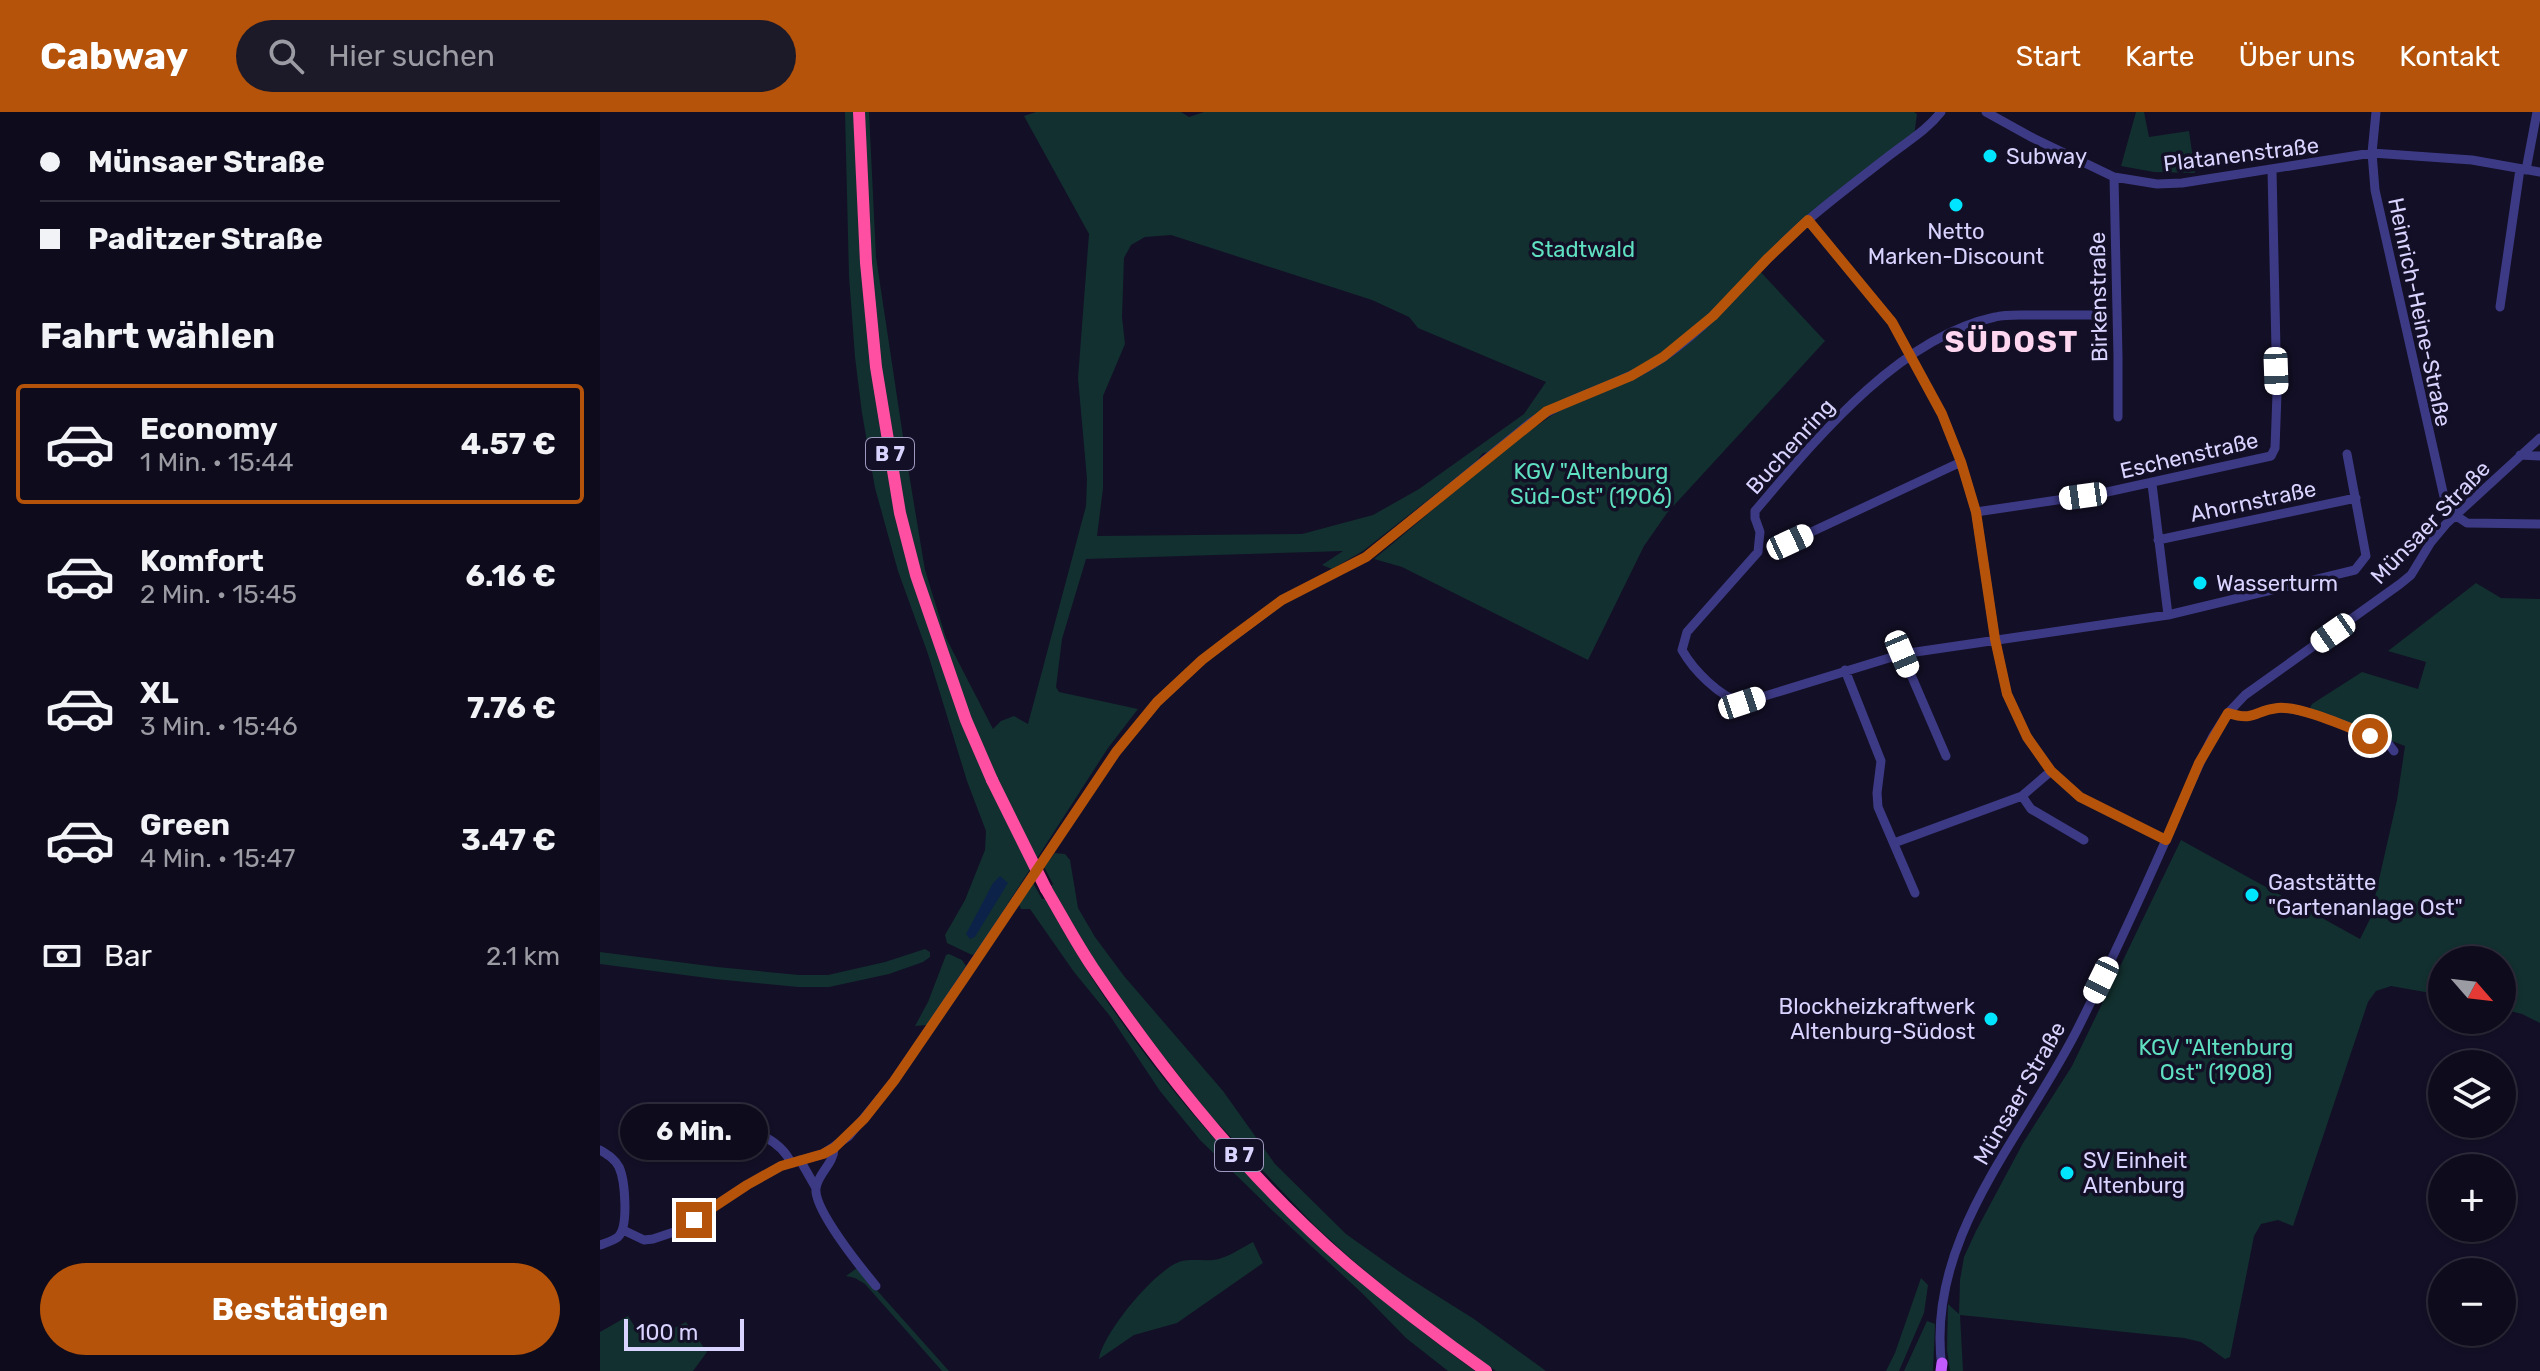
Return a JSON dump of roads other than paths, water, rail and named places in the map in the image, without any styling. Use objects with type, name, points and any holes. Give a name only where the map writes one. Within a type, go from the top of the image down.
[{"type":"highway","name":"B 7","points":[[859,112],[866,263],[876,367],[900,513],[916,575],[966,720],[1046,889],[1091,966],[1203,1117],[1272,1191],[1346,1263],[1425,1327],[1486,1371]]},
{"type":"street","points":[[623,1230],[644,1240],[677,1231],[747,1185],[834,1148],[864,1119],[894,1081],[1116,752],[1157,702],[1202,660],[1282,600],[1366,557],[1547,411],[1631,376],[1663,357],[1713,316],[1808,220],[1917,136],[1941,112]]},
{"type":"street","name":"Platanenstraße","points":[[1986,112],[2114,177],[2157,184],[2182,183],[2372,153],[2472,160],[2540,172]]},
{"type":"street","name":"Heinrich-Heine-Straße","points":[[2376,112],[2372,153],[2378,205],[2437,473],[2445,501],[2455,515]]},
{"type":"street","points":[[2500,307],[2523,169],[2537,112]]},
{"type":"street","name":"Eschenstraße","points":[[1976,512],[2152,484],[2271,456],[2275,448],[2277,394],[2272,170]]},
{"type":"street","name":"Birkenstraße","points":[[2114,177],[2118,417]]},
{"type":"street","points":[[1808,220],[1892,322],[1942,414],[1976,512],[1995,639],[2007,694],[2027,737],[2051,771],[2080,797],[2166,840]]},
{"type":"street","name":"Birkenstraße","points":[[1911,353],[1962,325],[1999,315],[2099,315]]},
{"type":"street","name":"Buchenring","points":[[1911,353],[1857,400],[1806,451],[1755,511],[1760,532],[1758,552],[1687,632],[1682,650],[1689,663],[1732,700],[1742,703],[1902,654],[1995,639]]},
{"type":"street","name":"Münsaer Straße","points":[[1942,1368],[1942,1301],[1962,1237],[1997,1167],[2067,1050],[2199,763],[2228,713],[2266,679],[2411,575],[2431,542],[2455,515],[2540,438]]},
{"type":"street","points":[[1995,639],[2168,615],[2355,570],[2366,556],[2347,454]]},
{"type":"street","points":[[2520,455],[2540,456]]},
{"type":"street","points":[[1790,542],[1961,462]]},
{"type":"street","points":[[2152,484],[2168,615]]},
{"type":"street","name":"Ahornstraße","points":[[2158,540],[2356,498]]},
{"type":"street","points":[[2455,515],[2467,523],[2476,524],[2540,524]]},
{"type":"street","points":[[1902,654],[1946,756]]},
{"type":"street","points":[[1845,670],[1881,761],[1878,807],[1915,893]]},
{"type":"street","points":[[2228,713],[2253,717],[2278,708],[2307,713],[2387,742],[2394,751]]},
{"type":"street","points":[[1894,843],[2022,796],[2051,771]]},
{"type":"street","points":[[2022,796],[2031,809],[2084,840]]},
{"type":"street","points":[[701,1119],[723,1121],[750,1130],[783,1150],[796,1162],[816,1188],[819,1201],[848,1254],[876,1286]]},
{"type":"street","points":[[816,1188],[834,1156],[834,1148]]},
{"type":"street","points":[[600,1150],[614,1159],[621,1172],[625,1218],[623,1230],[617,1238],[600,1245]]},
{"type":"water","points":[[1000,876],[1008,883],[975,937],[970,939],[966,934],[993,883]]},
{"type":"place","name":"Subway","points":[[1990,156]]},
{"type":"place","name":"Netto Marken-Discount","points":[[1956,205]]},
{"type":"place","name":"Wasserturm","points":[[2200,583]]},
{"type":"place","name":"Gaststätte \"Gartenanlage Ost\"","points":[[2252,895]]},
{"type":"place","name":"Blockheizkraftwerk Altenburg-Südost","points":[[1991,1019]]},
{"type":"place","name":"SV Einheit Altenburg","points":[[2067,1173]]},
{"type":"district","name":"SÜDOST","points":[[2012,342]]},
{"type":"park label","name":"Stadtwald","points":[[1583,249]]},
{"type":"park label","name":"KGV \"Altenburg Süd-Ost\" (1906)","points":[[1591,484]]},
{"type":"park label","name":"KGV \"Altenburg Ost\" (1908)","points":[[2216,1060]]}]
